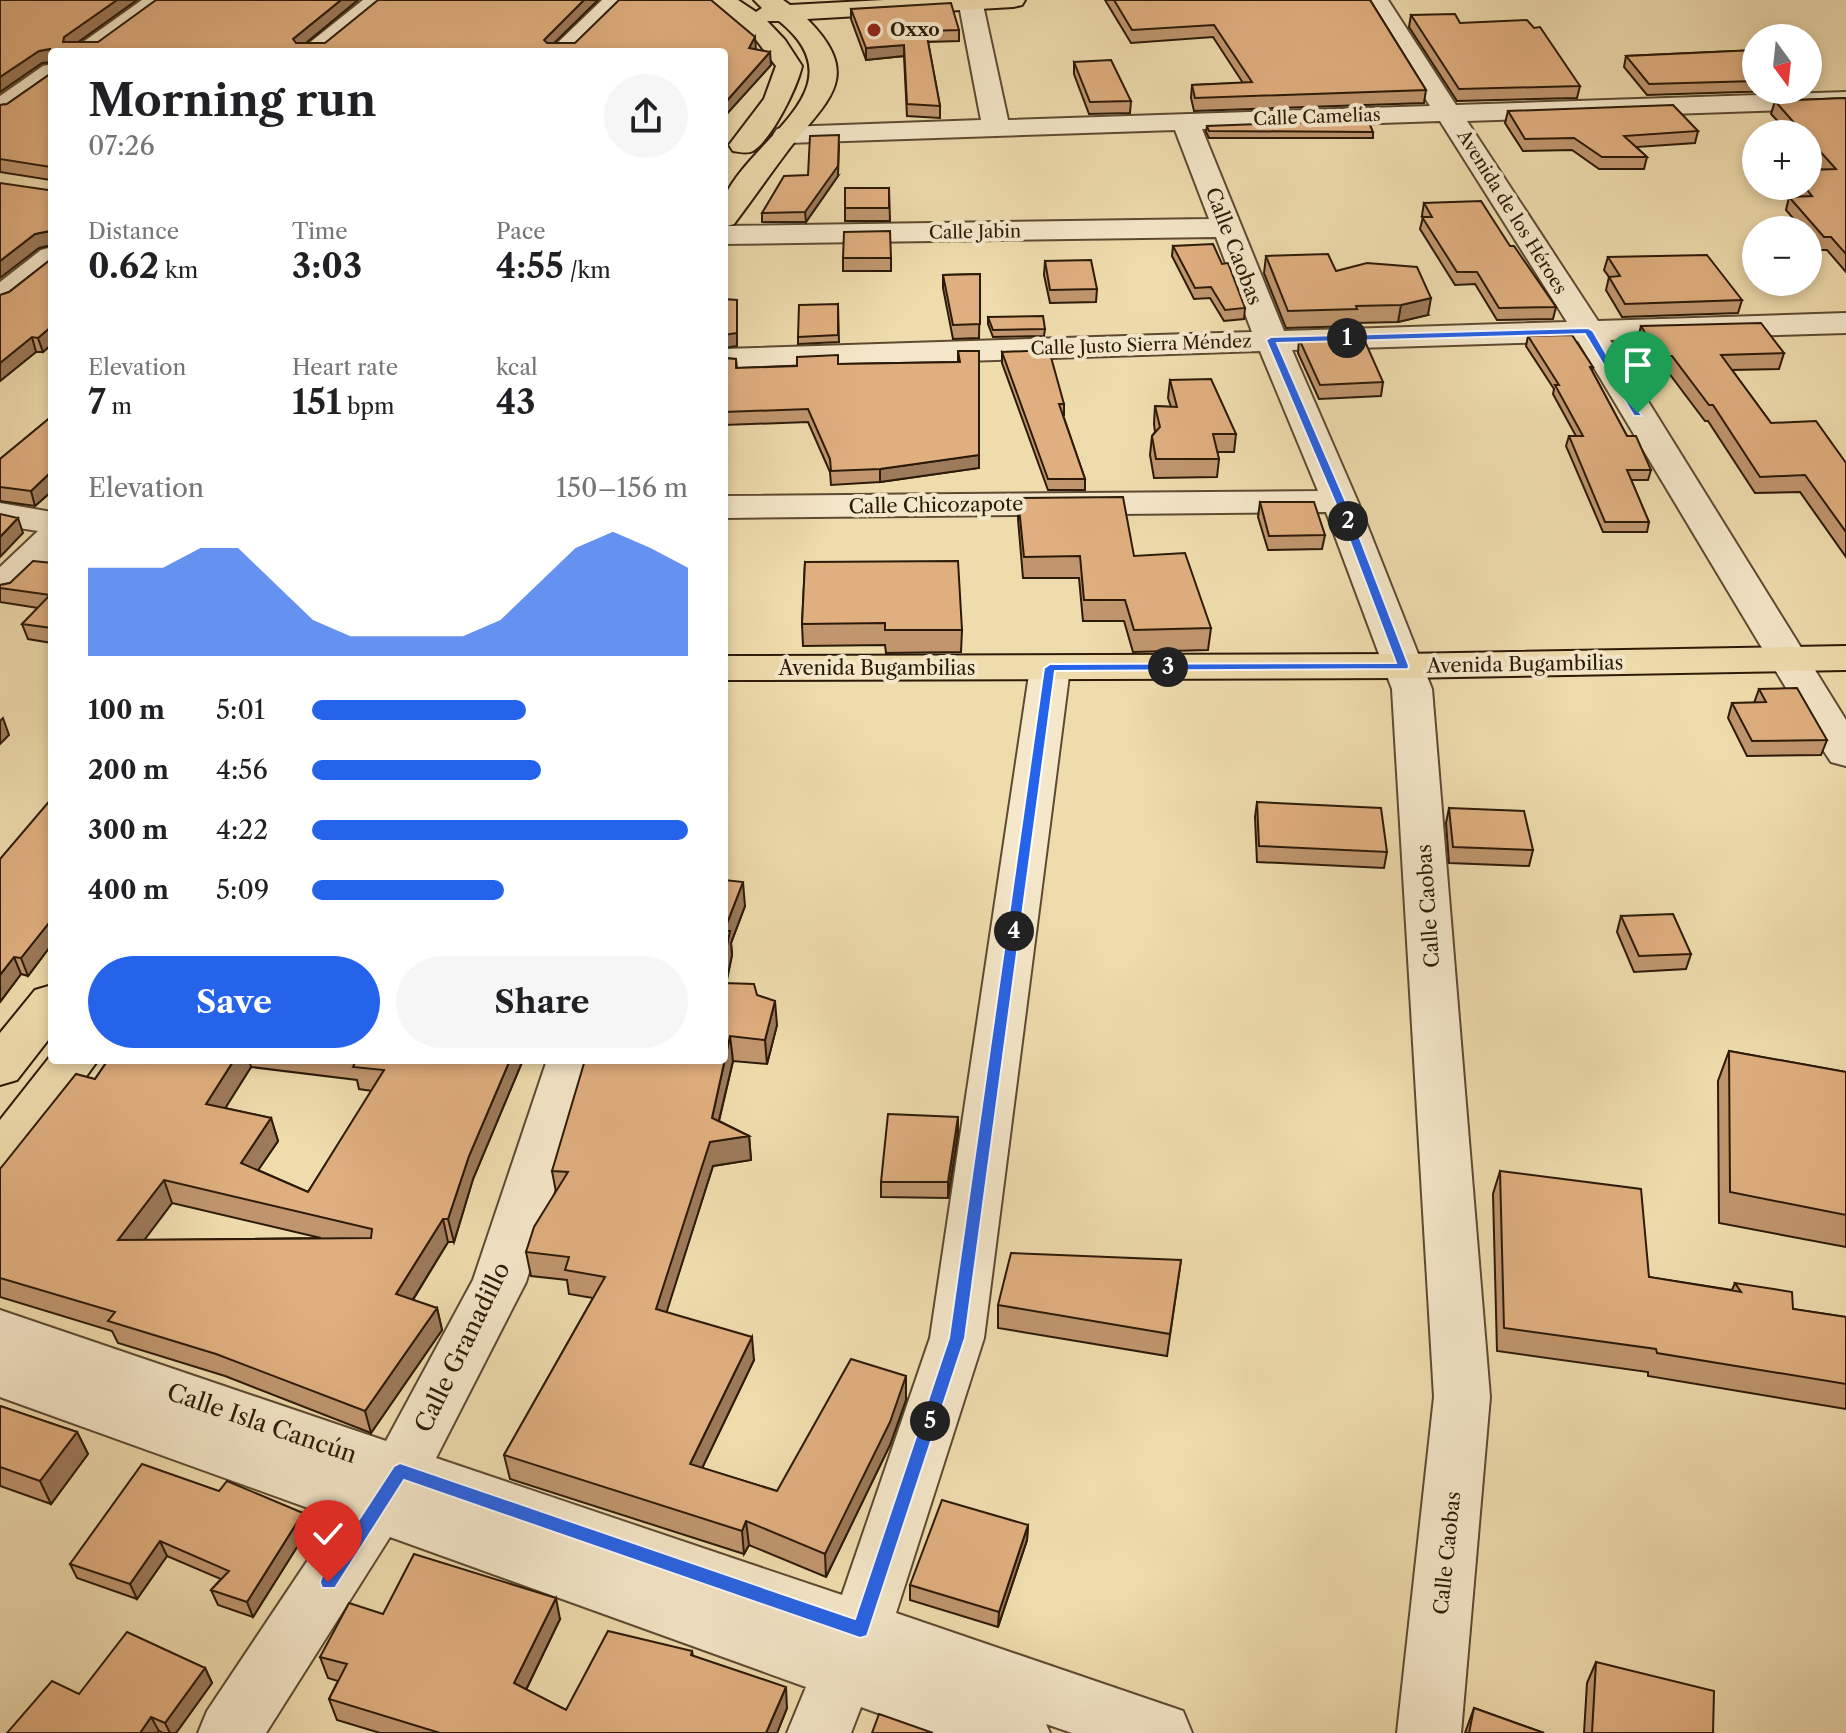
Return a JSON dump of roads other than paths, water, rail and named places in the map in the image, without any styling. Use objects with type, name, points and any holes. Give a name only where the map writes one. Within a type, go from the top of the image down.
[{"type":"main road","points":[[721,0],[766,9],[855,9],[1013,0]]},
{"type":"main road","points":[[728,213],[787,135],[813,107],[823,88],[826,69],[820,50],[810,38],[766,9]]},
{"type":"main road","points":[[728,164],[773,109],[785,84],[789,66],[774,42],[766,9]]},
{"type":"main road","points":[[810,38],[817,25],[855,9]]},
{"type":"main road","name":"Avenida Bugambilias","points":[[1796,673],[1846,658]]},
{"type":"main road","name":"Avenida Bugambilias","points":[[728,668],[1049,678],[1408,678],[1796,673],[1846,685]]},
{"type":"main road","name":"Avenida Bugambilias","points":[[728,691],[1049,678]]},
{"type":"main road","points":[[0,1067],[48,1007]]},
{"type":"main road","points":[[0,1156],[71,1064]]},
{"type":"street","points":[[88,48],[158,0]]},
{"type":"street","points":[[316,48],[378,0]]},
{"type":"street","points":[[565,48],[616,0]]},
{"type":"street","points":[[1000,0],[1006,32]]},
{"type":"street","name":"Avenida de los Héroes","points":[[1376,0],[1588,331],[1846,753]]},
{"type":"street","points":[[971,1],[1010,127]]},
{"type":"street","points":[[0,108],[48,75]]},
{"type":"street","points":[[1010,127],[1017,95]]},
{"type":"street","name":"Calle Camelias","points":[[787,135],[1846,100]]},
{"type":"street","name":"Calle Caobas","points":[[1185,122],[1271,340],[1340,502],[1408,678],[1462,1397],[1429,1733]]},
{"type":"street","name":"Calle Jabin","points":[[728,235],[1227,228]]},
{"type":"street","points":[[0,297],[48,259]]},
{"type":"street","name":"Calle Justo Sierra Méndez","points":[[728,359],[1846,323]]},
{"type":"street","name":"Calle Chicozapote","points":[[728,507],[1340,502]]},
{"type":"street","points":[[0,514],[48,522]]},
{"type":"street","points":[[0,588],[48,542]]},
{"type":"street","points":[[819,1733],[852,1650],[957,1338],[1049,678]]},
{"type":"street","name":"Calle Granadillo","points":[[230,1733],[389,1489],[499,1282],[570,1064]]},
{"type":"street","name":"Calle Isla Cancún","points":[[0,1333],[389,1489]]},
{"type":"street","name":"Calle Isla Cancún","points":[[0,1373],[389,1489],[852,1650],[1160,1733]]},
{"type":"street","name":"Calle Isla Cancún","points":[[852,1650],[1018,1733]]},
{"type":"place","name":"Oxxo","points":[[874,30]]}]
